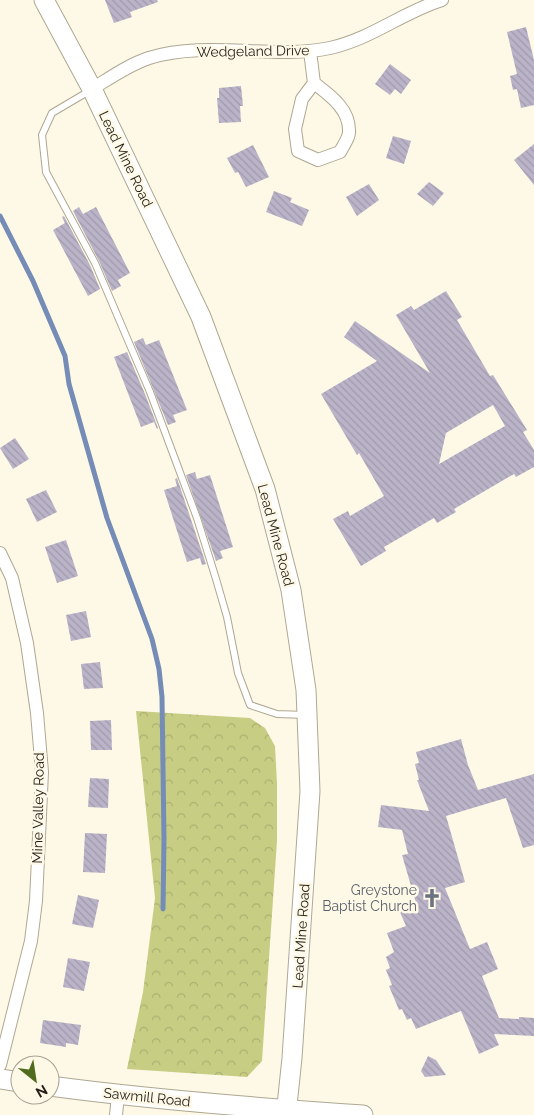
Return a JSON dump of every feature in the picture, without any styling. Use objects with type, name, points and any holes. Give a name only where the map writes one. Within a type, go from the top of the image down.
[{"type":"main road","name":"Lead Mine Road","points":[[48,6],[92,90],[201,317],[265,489],[291,590],[306,690],[310,792],[292,1058],[286,1112]]},
{"type":"main road","name":"Sawmill Road","points":[[60,1087],[286,1112],[363,1115]]},
{"type":"street","name":"Wedgeland Drive","points":[[92,90],[134,64],[149,58],[181,52],[223,50],[266,53],[310,51],[332,47],[358,40],[423,3],[442,0]]},
{"type":"street","points":[[310,51],[314,83],[333,99],[345,113],[350,131],[340,152],[318,160],[298,151],[295,129],[302,99],[314,83]]},
{"type":"street","name":"Mine Valley Road","points":[[0,553],[12,578],[27,643],[37,713],[42,772],[36,901],[30,941],[0,1065]]},
{"type":"street","points":[[116,1115],[118,1095]]},
{"type":"lane","points":[[92,90],[52,113],[42,134],[46,172],[95,263],[150,392],[202,535],[227,617],[238,673],[250,705],[277,714],[307,715]]},
{"type":"green space","points":[[136,711],[250,718],[265,728],[275,746],[277,841],[262,1061],[247,1077],[127,1069],[143,992],[155,898]]},
{"type":"building","points":[[105,0],[157,0],[158,2],[130,12],[132,17],[114,23]]},
{"type":"building","points":[[526,27],[534,60],[534,105],[521,108],[517,89],[513,90],[510,76],[517,74],[507,32]]},
{"type":"building","points":[[390,64],[411,80],[401,94],[395,89],[390,95],[375,84]]},
{"type":"building","points":[[241,86],[243,106],[240,106],[241,122],[219,123],[217,98],[219,98],[219,88]]},
{"type":"building","points":[[393,136],[411,141],[404,164],[386,158]]},
{"type":"building","points":[[534,144],[534,185],[514,160]]},
{"type":"building","points":[[253,145],[269,177],[246,187],[238,172],[235,173],[227,158]]},
{"type":"building","points":[[429,182],[444,193],[433,206],[417,194]]},
{"type":"building","points":[[369,184],[379,200],[357,216],[346,197]]},
{"type":"building","points":[[274,191],[292,198],[290,202],[309,210],[302,226],[266,212]]},
{"type":"building","points":[[79,207],[83,214],[96,207],[130,273],[118,280],[121,286],[112,291],[73,211]]},
{"type":"building","points":[[64,216],[90,265],[103,296],[100,289],[88,296],[53,230],[65,223],[62,217]]},
{"type":"building","points":[[446,291],[462,317],[457,320],[490,376],[493,375],[527,430],[523,432],[534,450],[534,467],[516,477],[514,474],[454,509],[456,512],[437,523],[434,518],[384,547],[386,551],[361,566],[333,519],[348,511],[350,516],[384,496],[321,394],[377,361],[344,337],[355,321],[430,373],[396,315],[411,306],[414,310]],"holes":[[[493,405],[505,426],[439,464],[446,433]]]},
{"type":"building","points":[[143,338],[146,345],[159,340],[187,410],[173,415],[176,422],[168,425],[134,342]]},
{"type":"building","points":[[127,352],[145,394],[157,429],[154,422],[141,427],[114,357]]},
{"type":"building","points":[[15,438],[29,459],[13,469],[0,448]]},
{"type":"building","points":[[195,472],[197,479],[210,475],[233,547],[220,551],[223,558],[216,561],[186,475]]},
{"type":"building","points":[[177,478],[206,564],[202,565],[200,558],[187,562],[164,490],[177,486],[175,479]]},
{"type":"building","points":[[46,490],[57,512],[37,522],[26,499]]},
{"type":"building","points":[[66,540],[78,576],[57,583],[45,547]]},
{"type":"building","points":[[86,611],[91,637],[71,641],[66,615]]},
{"type":"building","points":[[100,662],[103,688],[84,689],[81,664]]},
{"type":"building","points":[[111,720],[112,750],[91,750],[90,721]]},
{"type":"building","name":"Greystone Baptist Church","points":[[461,739],[468,765],[478,790],[534,774],[534,845],[523,848],[506,798],[446,816],[465,882],[445,888],[470,949],[487,942],[498,969],[482,976],[499,1018],[534,1018],[534,1036],[494,1034],[499,1045],[479,1054],[461,1011],[416,1029],[411,1018],[407,1020],[402,1009],[399,1010],[389,986],[392,985],[386,970],[390,968],[386,957],[394,952],[387,933],[406,926],[399,910],[416,903],[402,855],[408,854],[402,830],[378,827],[381,805],[429,811],[417,780],[419,780],[415,764],[419,763],[416,752]]},
{"type":"building","points":[[90,778],[109,779],[108,808],[88,807]]},
{"type":"building","points":[[85,833],[107,834],[105,873],[83,872]]},
{"type":"building","points":[[78,895],[99,900],[93,928],[72,924]]},
{"type":"building","points":[[68,958],[90,962],[84,991],[63,987]]},
{"type":"building","points":[[43,1020],[81,1025],[78,1045],[66,1043],[66,1047],[40,1043]]},
{"type":"building","points":[[428,1056],[436,1060],[446,1075],[425,1077],[421,1071]]},
{"type":"waterway","points":[[0,216],[33,281],[65,356],[69,384],[107,518],[152,639],[159,669],[162,697],[163,909]]},
{"type":"place","name":"Greystone Baptist Church","points":[[432,898]]}]
